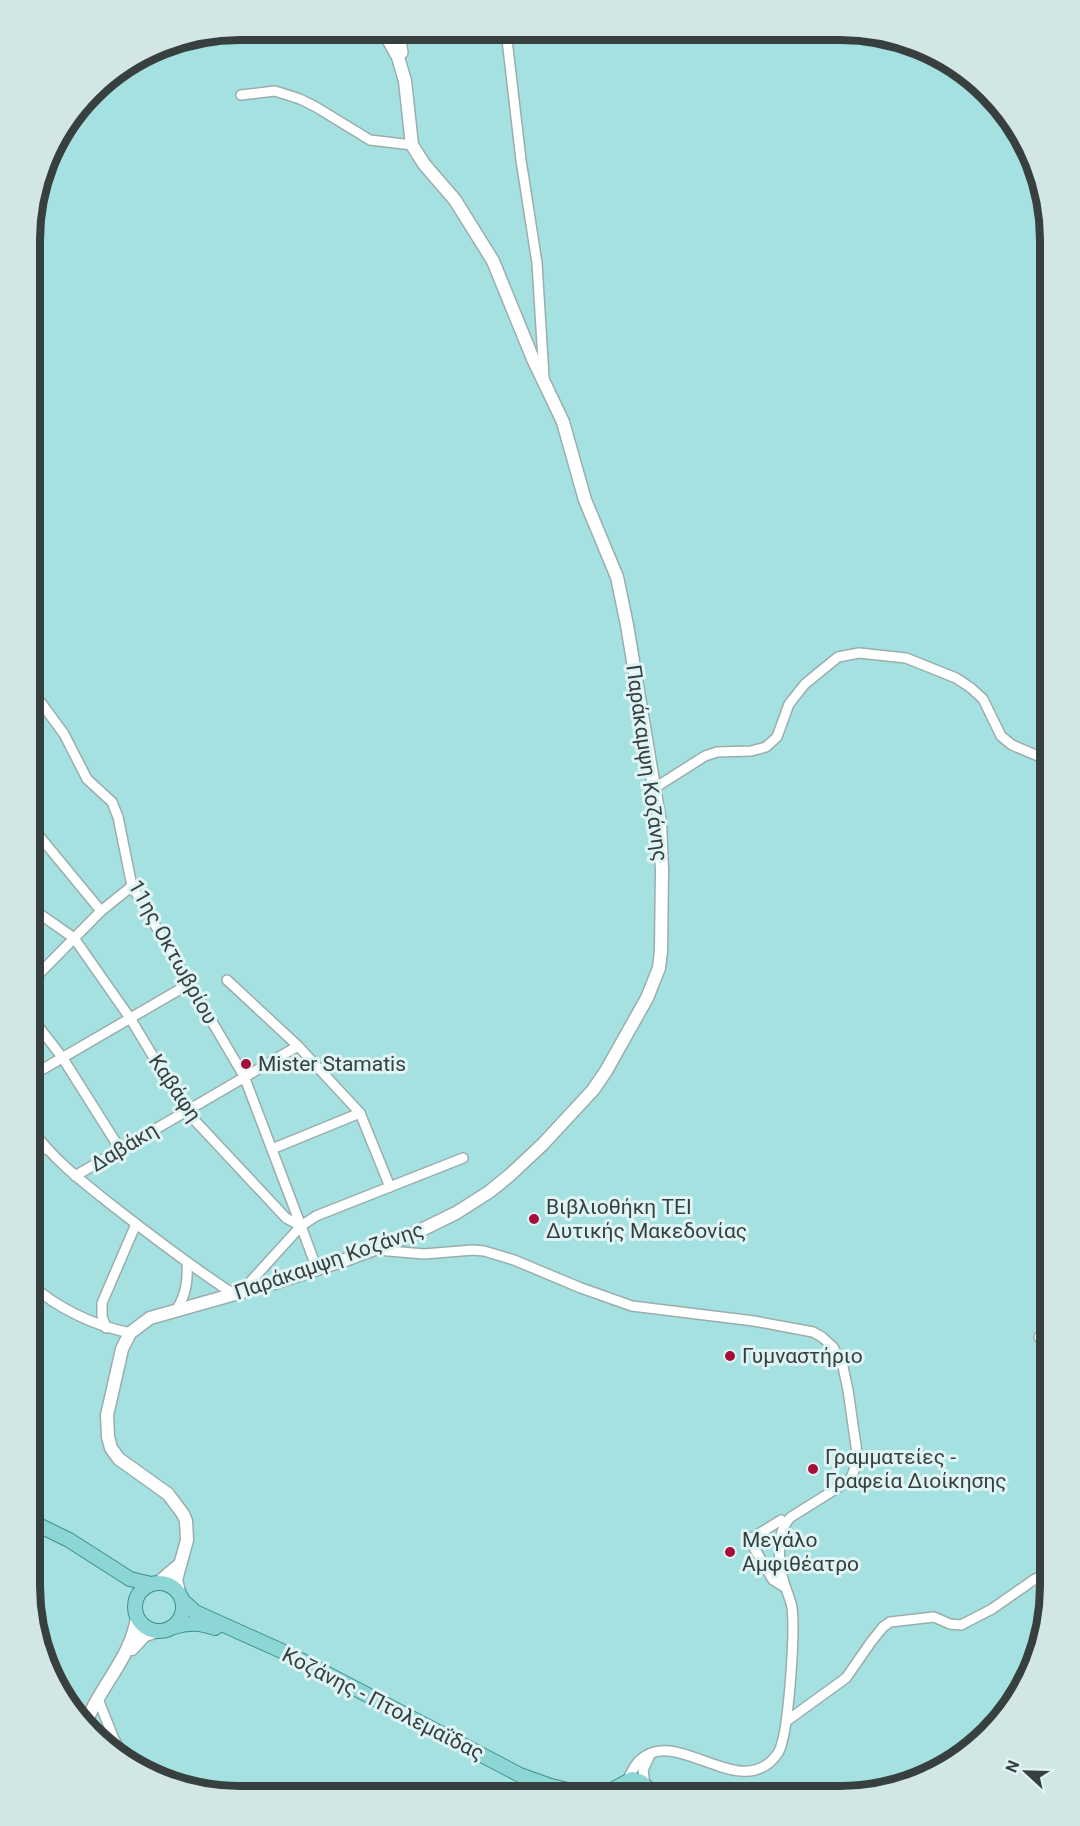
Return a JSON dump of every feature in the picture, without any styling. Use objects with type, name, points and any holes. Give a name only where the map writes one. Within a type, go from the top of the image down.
[{"type":"main road","name":"Παράκαμψη Κοζάνης","points":[[130,1333],[150,1318],[237,1294],[375,1249],[435,1224],[489,1192],[510,1175],[573,1114],[606,1071],[647,998],[662,951],[660,823],[617,577],[585,500],[563,422],[533,360],[493,261],[455,200],[424,164],[412,145],[405,81],[398,57],[389,41]]},
{"type":"main road","points":[[125,1656],[145,1635],[174,1627],[182,1616],[181,1597],[176,1580],[187,1540],[186,1521],[168,1494],[119,1459],[111,1448],[107,1415],[122,1349],[130,1333]]},
{"type":"main road","points":[[40,1526],[69,1540],[130,1579],[170,1585],[181,1597]]},
{"type":"main road","points":[[45,1529],[117,1578],[128,1589],[136,1611],[146,1627],[158,1631]]},
{"type":"main road","points":[[89,1716],[125,1656],[135,1634],[140,1592],[179,1564]]},
{"type":"main road","name":"Κοζάνης - Πτολεμαΐδας","points":[[181,1597],[195,1612],[313,1666],[519,1775],[551,1786]]},
{"type":"main road","name":"Κοζάνης - Πτολεμαΐδας","points":[[174,1627],[190,1623],[215,1628],[321,1679],[509,1779],[529,1786]]},
{"type":"main road","points":[[624,1786],[637,1780],[644,1786]]},
{"type":"street","points":[[398,57],[403,53],[401,41]]},
{"type":"street","points":[[507,41],[537,263],[545,382]]},
{"type":"street","points":[[241,95],[275,91],[316,107],[370,140],[412,145]]},
{"type":"street","points":[[653,789],[705,756],[717,752],[752,751],[766,747],[777,737],[789,704],[805,684],[838,657],[859,653],[906,658],[956,678],[983,699],[1001,736],[1012,745],[1040,757]]},
{"type":"street","name":"11ης Οκτωβρίου","points":[[40,701],[64,734],[87,779],[112,802],[118,817],[132,886],[244,1077],[301,1226]]},
{"type":"street","points":[[40,844],[101,911]]},
{"type":"street","points":[[40,973],[101,911],[132,886]]},
{"type":"street","name":"Καβάφη","points":[[40,914],[74,938],[130,1018],[186,1111],[286,1218],[301,1226]]},
{"type":"street","points":[[227,980],[298,1046],[360,1113],[390,1187]]},
{"type":"street","points":[[40,1070],[189,984]]},
{"type":"street","points":[[40,1029],[62,1057],[120,1149]]},
{"type":"street","name":"Δαβάκη","points":[[75,1176],[298,1046]]},
{"type":"street","points":[[272,1149],[360,1113]]},
{"type":"street","points":[[40,1141],[75,1176],[187,1264],[237,1294],[301,1226],[316,1216],[463,1158]]},
{"type":"street","points":[[40,1150],[46,1149]]},
{"type":"street","points":[[106,1328],[102,1316],[102,1303],[136,1224]]},
{"type":"street","points":[[301,1226],[317,1269]]},
{"type":"street","points":[[375,1249],[424,1254],[484,1251],[514,1260],[632,1306],[754,1321],[813,1332],[828,1341],[838,1356],[848,1390],[858,1454],[856,1467],[847,1482],[791,1517],[784,1524],[780,1540],[786,1588],[793,1619],[788,1720],[779,1752],[767,1764],[755,1770],[740,1772],[675,1752],[664,1751],[640,1759],[623,1786]]},
{"type":"street","points":[[177,1309],[183,1300],[187,1286],[187,1264]]},
{"type":"street","points":[[40,1291],[75,1314],[106,1328],[130,1333]]},
{"type":"street","points":[[784,1524],[781,1520],[748,1538],[773,1580],[786,1588]]},
{"type":"street","points":[[788,1720],[846,1678],[871,1642],[890,1622],[934,1617],[950,1624],[961,1625],[992,1609],[1039,1577]]},
{"type":"street","points":[[98,1699],[115,1740]]},
{"type":"street","points":[[648,1786],[643,1770],[650,1755]]},
{"type":"shaded area","points":[[840,40],[866,42],[891,47],[916,56],[940,67],[961,82],[981,99],[998,119],[1013,140],[1029,176],[1036,201],[1040,240],[1039,1599],[1036,1625],[1029,1650],[1006,1697],[990,1717],[961,1744],[940,1759],[904,1775],[879,1782],[840,1786],[240,1786],[214,1784],[189,1779],[164,1770],[140,1759],[119,1744],[99,1727],[82,1707],[67,1686],[56,1662],[44,1625],[40,1586],[40,240],[42,214],[51,176],[67,140],[90,109],[109,90],[140,67],[176,51],[201,44],[227,41]]},
{"type":"place","name":"Mister Stamatis","points":[[246,1064]]},
{"type":"place","name":"Βιβλιοθήκη ΤΕΙ Δυτικής Μακεδονίας","points":[[534,1219]]},
{"type":"place","name":"Γυμναστήριο","points":[[730,1356]]},
{"type":"place","name":"Γραμματείες - Γραφεία Διοίκησης","points":[[813,1469]]},
{"type":"place","name":"Μεγάλο Αμφιθέατρο","points":[[730,1552]]}]
